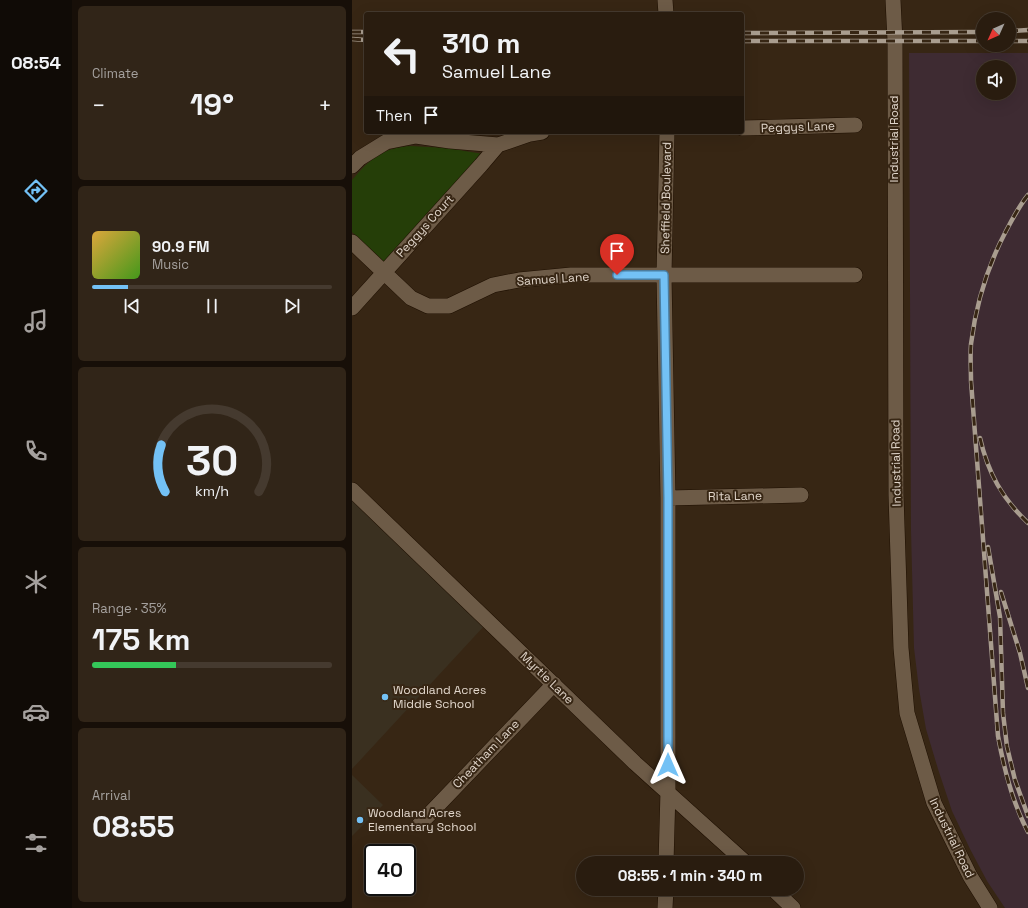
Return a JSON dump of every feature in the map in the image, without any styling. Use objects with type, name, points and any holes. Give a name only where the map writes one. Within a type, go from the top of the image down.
[{"type":"street","points":[[666,0],[666,12]]},
{"type":"street","name":"Industrial Road","points":[[893,0],[895,41],[896,495],[902,648],[908,713],[934,803],[970,876],[990,908]]},
{"type":"street","name":"Peggys Lane","points":[[744,128],[855,125]]},
{"type":"street","points":[[352,166],[360,158],[386,142],[416,136],[450,141],[498,145],[530,134]]},
{"type":"street","name":"Sheffield Boulevard","points":[[666,856],[668,791],[668,498],[664,275],[667,134]]},
{"type":"street","name":"Peggys Court","points":[[352,308],[498,145]]},
{"type":"street","name":"Samuel Lane","points":[[352,242],[411,298],[428,306],[449,306],[492,285],[519,280],[571,275],[856,276]]},
{"type":"street","name":"Myrtle Lane","points":[[352,490],[636,762],[738,856]]},
{"type":"street","name":"Rita Lane","points":[[668,498],[801,496]]},
{"type":"street","name":"Cheatham Lane","points":[[419,825],[554,684]]},
{"type":"street","points":[[666,896],[666,908]]},
{"type":"street","points":[[780,896],[793,908]]},
{"type":"shaded area","points":[[909,53],[1028,53],[1028,908],[1005,908],[987,881],[952,811],[926,729],[914,648],[911,531]]},
{"type":"shaded area","name":"Woodland Acres Middle School","points":[[352,498],[485,625],[352,769]]},
{"type":"shaded area","name":"Woodland Acres Elementary School","points":[[352,775],[383,805],[352,836]]},
{"type":"green space","points":[[410,146],[447,148],[483,154],[385,263],[352,232],[352,180],[377,156],[392,149]]},
{"type":"railway","points":[[1016,31],[1028,30]]},
{"type":"railway","points":[[352,32],[364,32]]},
{"type":"railway","points":[[744,33],[976,32]]},
{"type":"railway","points":[[352,39],[364,40]]},
{"type":"railway","points":[[744,41],[976,41]]},
{"type":"railway","points":[[1016,41],[1028,41]]},
{"type":"railway","points":[[1028,195],[1006,231],[993,258],[979,300],[971,344],[971,381],[998,736],[1009,785],[1017,809],[1028,832]]},
{"type":"railway","points":[[980,438],[987,463],[997,484],[1003,494],[1028,523]]},
{"type":"railway","points":[[988,547],[1000,617],[1003,713],[1007,747],[1015,780],[1028,816]]},
{"type":"railway","points":[[1001,592],[1020,653],[1028,688]]},
{"type":"place","name":"Woodland Acres Middle School","points":[[385,697]]},
{"type":"place","name":"Woodland Acres Elementary School","points":[[360,820]]},
{"type":"route","points":[[617,275],[664,275],[668,498],[668,765]]}]
